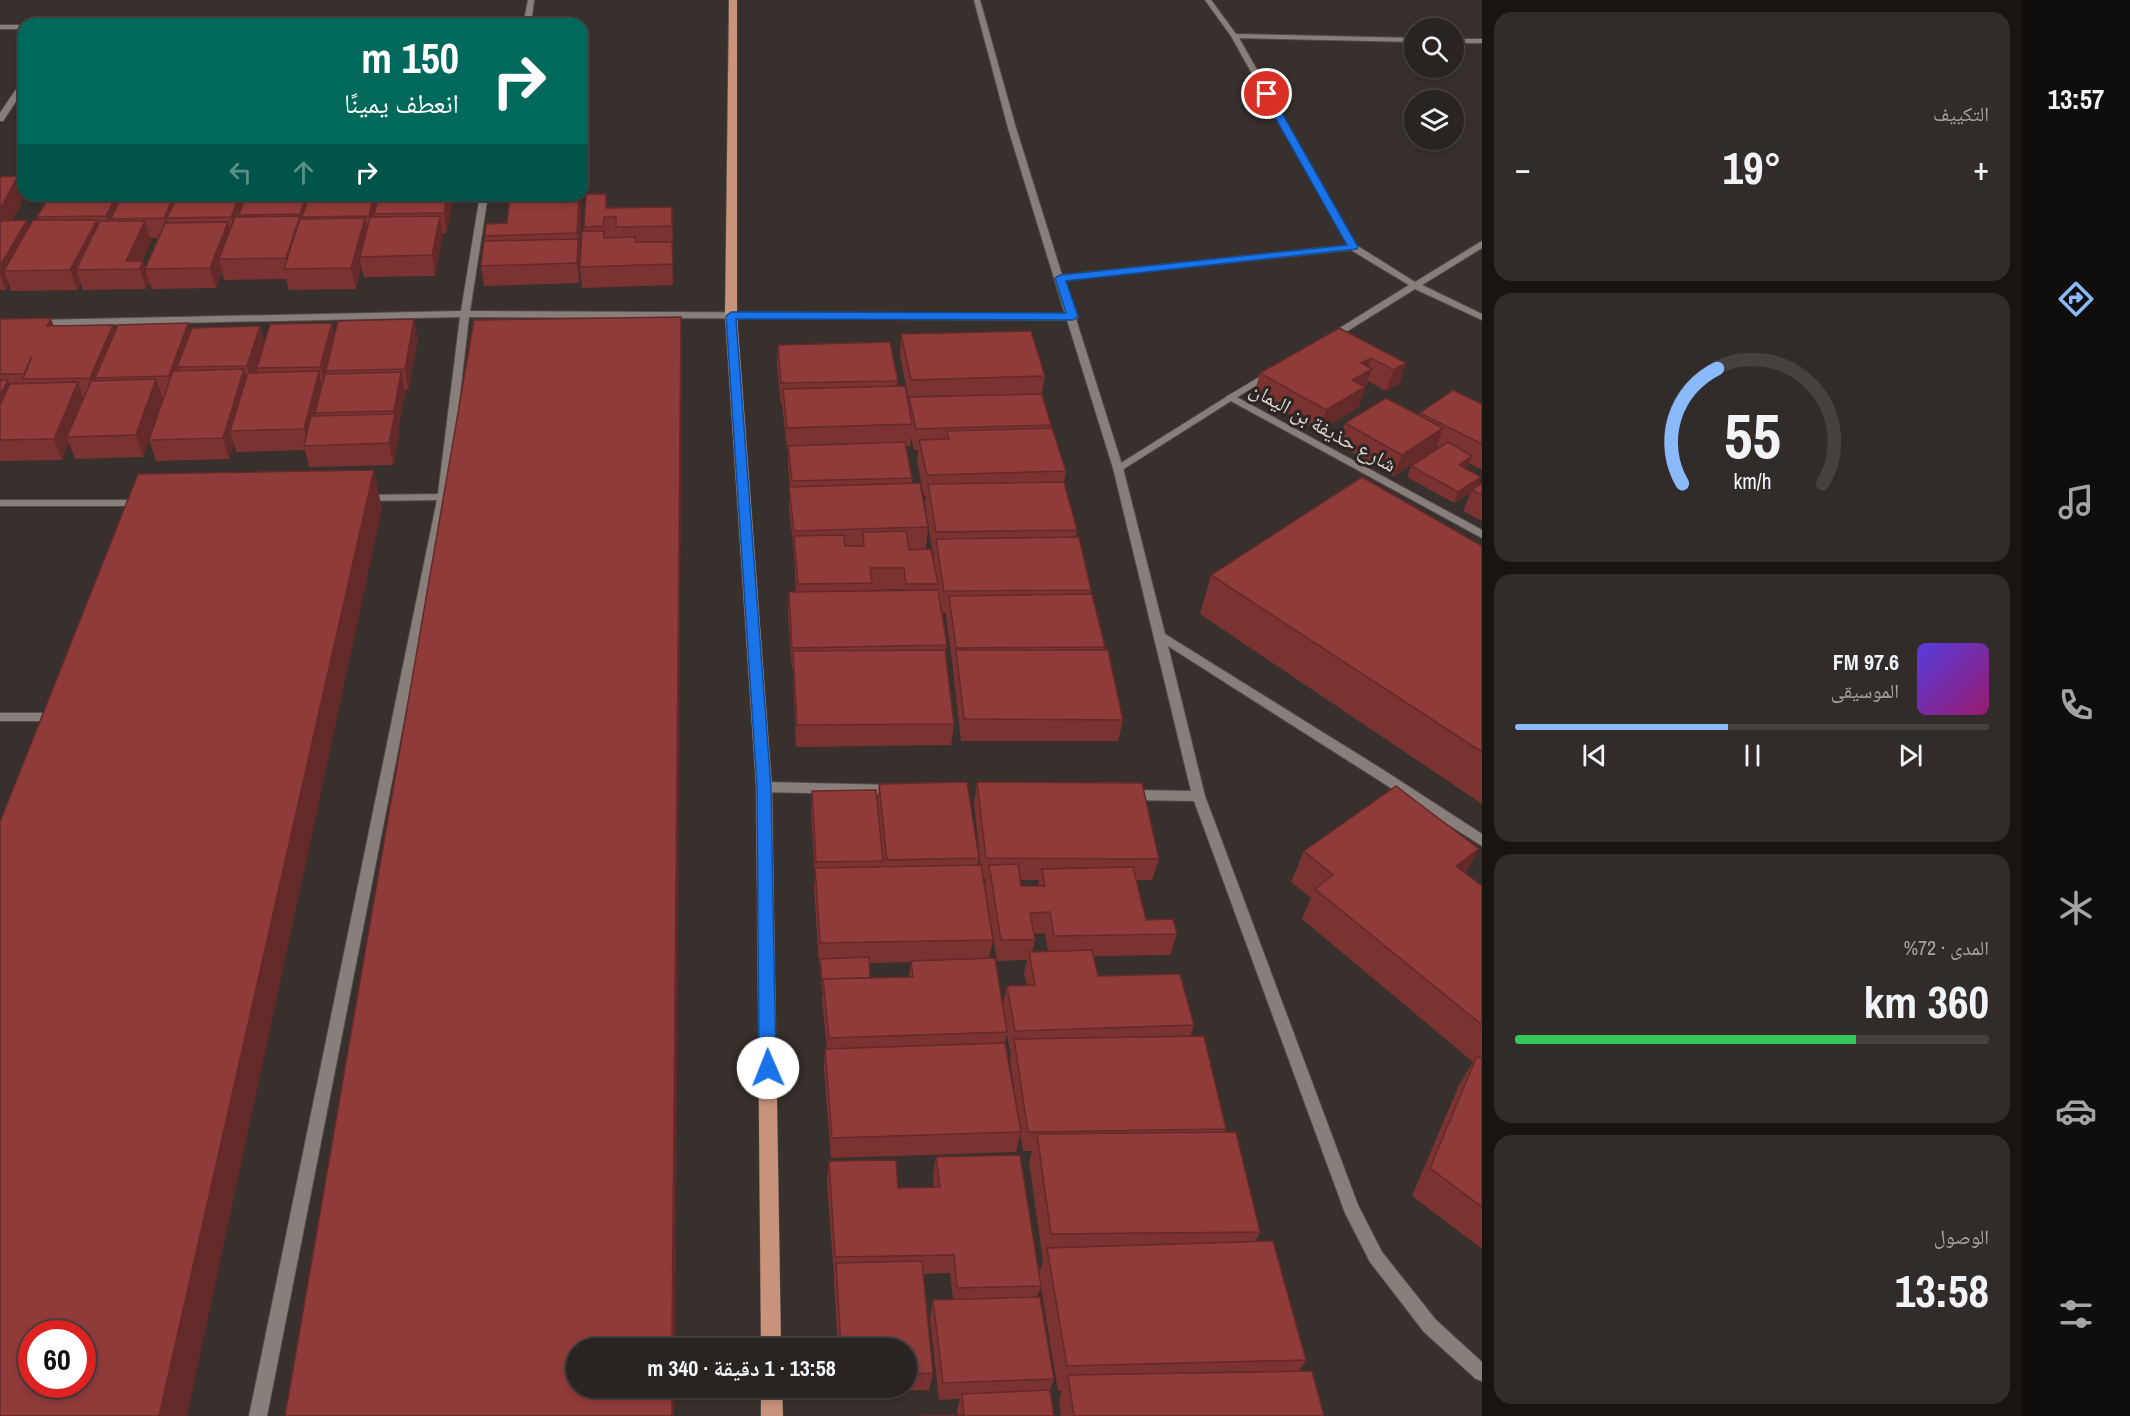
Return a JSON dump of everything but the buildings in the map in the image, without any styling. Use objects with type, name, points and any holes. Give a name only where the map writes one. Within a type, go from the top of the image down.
[{"type":"main road","points":[[732,0],[731,316],[764,787],[771,1338]]},
{"type":"main road","points":[[772,1398],[772,1416]]},
{"type":"street","points":[[528,18],[531,0]]},
{"type":"street","points":[[977,0],[1012,128],[1073,316],[1118,468],[1199,796],[1350,1208],[1376,1257],[1430,1326],[1482,1373]]},
{"type":"street","points":[[1208,0],[1234,36],[1353,247],[1416,286],[1482,317]]},
{"type":"street","points":[[0,27],[18,27]]},
{"type":"street","points":[[1234,36],[1404,40]]},
{"type":"street","points":[[1464,41],[1482,41]]},
{"type":"street","points":[[0,119],[18,93]]},
{"type":"street","points":[[0,185],[18,185]]},
{"type":"street","points":[[258,1416],[442,497],[465,314],[483,201]]},
{"type":"street","points":[[1323,341],[1482,244]]},
{"type":"street","points":[[1060,278],[1353,247]]},
{"type":"street","points":[[24,323],[465,314],[1073,316]]},
{"type":"street","points":[[1231,397],[1282,366]]},
{"type":"street","name":"شارع حذيفة بن اليمان","points":[[1118,468],[1231,397],[1482,535]]},
{"type":"street","points":[[347,499],[442,497]]},
{"type":"street","points":[[0,503],[129,509],[155,503]]},
{"type":"street","points":[[1160,636],[1381,774],[1482,841]]},
{"type":"street","points":[[0,717],[56,716]]},
{"type":"street","points":[[764,787],[905,790]]},
{"type":"street","points":[[1117,794],[1199,796]]},
{"type":"route","points":[[768,1068],[764,787],[731,316],[1073,316],[1060,278],[1353,247],[1267,94]]}]
